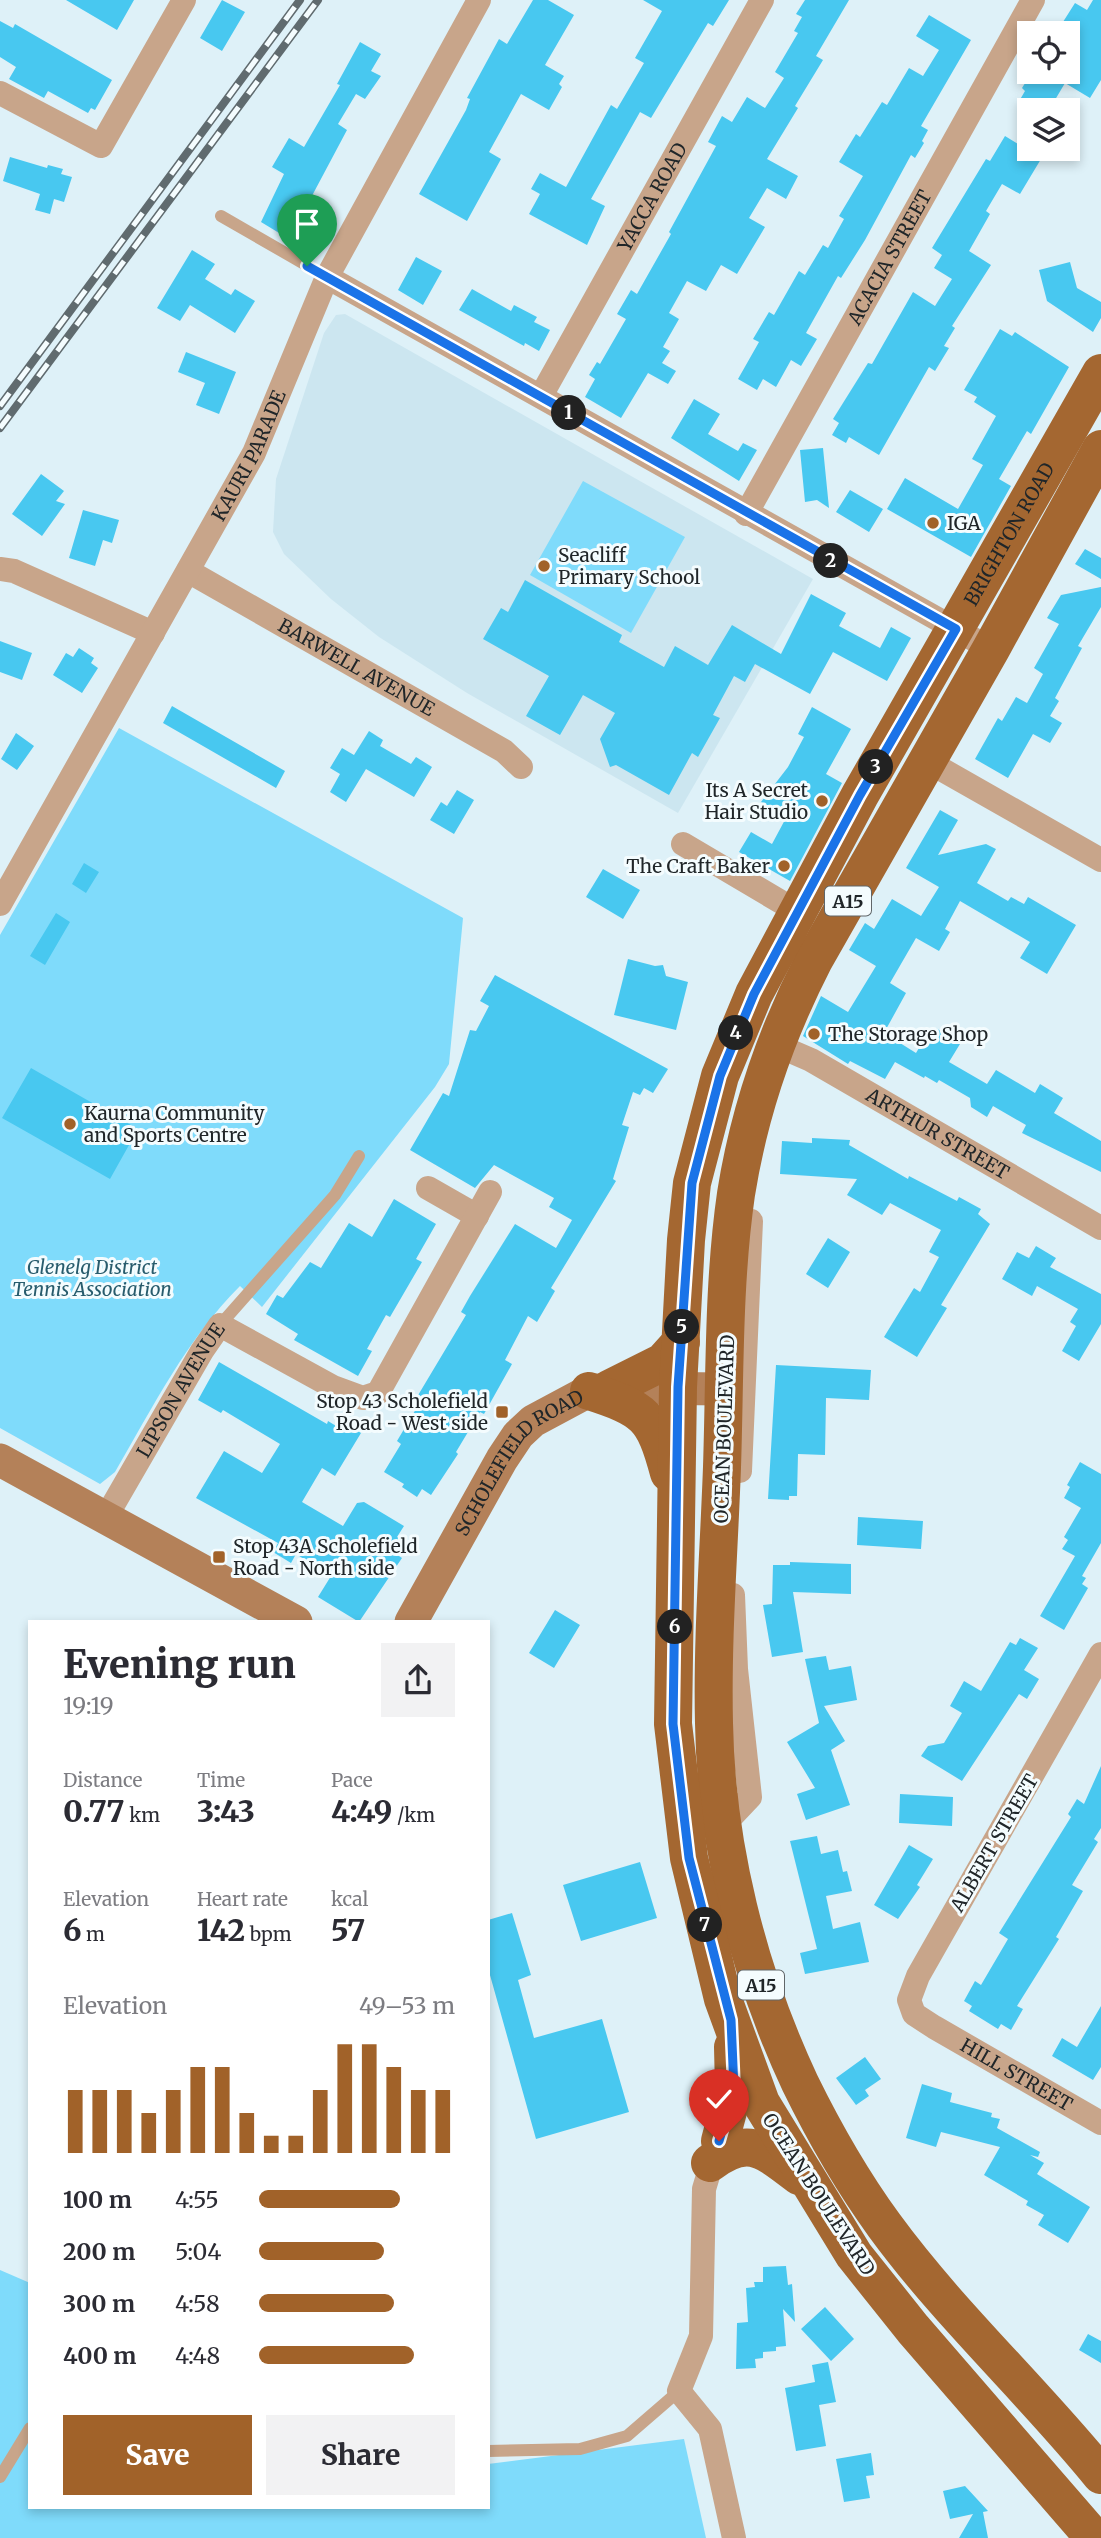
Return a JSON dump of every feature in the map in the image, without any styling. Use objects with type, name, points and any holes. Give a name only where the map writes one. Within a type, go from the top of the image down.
[{"type":"main road","name":"BRIGHTON ROAD","points":[[738,1028],[860,795],[1101,373]]},
{"type":"main road","name":"BRIGHTON ROAD","points":[[774,1044],[814,960],[991,649],[1091,489],[1101,449]]},
{"type":"main road","name":"OCEAN BOULEVARD","points":[[738,1028],[720,1076],[692,1183],[678,1387],[673,1724],[703,1822],[745,1932],[768,2007],[801,2083],[839,2155],[884,2226],[1101,2475]]},
{"type":"main road","name":"OCEAN BOULEVARD","points":[[774,1044],[747,1140],[736,1198],[725,1389],[713,1724],[703,1822],[689,1858],[731,2020],[761,2103],[854,2255],[913,2329],[1094,2538]]},
{"type":"main road","points":[[599,1390],[663,1363],[681,1342]]},
{"type":"main road","points":[[599,1390],[628,1404],[659,1435],[677,1506]]},
{"type":"main road","points":[[715,2152],[734,2089],[731,2020]]},
{"type":"main road","points":[[715,2152],[749,2146],[765,2152],[809,2183]]},
{"type":"street","points":[[0,93],[101,146],[184,0]]},
{"type":"street","name":"KAURI PARADE","points":[[0,904],[254,453],[327,277],[479,0]]},
{"type":"street","name":"YACCA ROAD","points":[[541,396],[762,0]]},
{"type":"street","name":"ACACIA STREET","points":[[746,514],[1033,0]]},
{"type":"street","points":[[327,277],[991,649]]},
{"type":"street","points":[[1049,465],[1091,489]]},
{"type":"street","points":[[0,569],[13,571],[153,633]]},
{"type":"street","name":"BARWELL AVENUE","points":[[188,571],[504,751],[521,767]]},
{"type":"street","points":[[928,761],[1101,860]]},
{"type":"street","points":[[682,844],[798,912]]},
{"type":"street","name":"ARTHUR STREET","points":[[774,1044],[811,1060],[1101,1228]]},
{"type":"street","name":"OCEAN BOULEVARD","points":[[703,1822],[744,1806],[750,1797],[751,1786],[736,1669],[733,1590],[750,1235],[758,1164]]},
{"type":"street","points":[[428,1188],[477,1216]]},
{"type":"street","name":"LIPSON AVENUE","points":[[106,1517],[202,1351],[220,1325],[333,1387],[363,1398],[378,1392],[490,1192]]},
{"type":"street","name":"SCHOLEFIELD ROAD","points":[[412,1620],[518,1435],[533,1421],[599,1390],[678,1387],[725,1389]]},
{"type":"street","points":[[0,1460],[292,1620]]},
{"type":"street","name":"ALBERT STREET","points":[[933,2027],[914,2014],[909,2000],[912,1989],[1101,1654]]},
{"type":"street","name":"HILL STREET","points":[[933,2027],[1101,2123]]},
{"type":"street","points":[[734,2538],[710,2429],[679,2391],[701,2336],[704,2189],[715,2152],[730,2125],[761,2103],[801,2083]]},
{"type":"lane","points":[[221,216],[327,277]]},
{"type":"lane","points":[[220,1325],[335,1195],[359,1156]]},
{"type":"lane","points":[[490,2451],[580,2449],[627,2437],[679,2391]]},
{"type":"lane","points":[[0,2477],[28,2431]]},
{"type":"shaded area","name":"Seacliff Primary School","points":[[345,314],[813,579],[678,813],[467,693],[379,637],[331,599],[284,554],[273,532],[276,479],[324,333],[336,315]]},
{"type":"green space","points":[[583,481],[685,537],[631,633],[530,575]]},
{"type":"green space","name":"Glenelg District Tennis Association","points":[[119,728],[463,918],[449,1064],[435,1087],[262,1307],[240,1286],[221,1307],[171,1375],[115,1472],[100,1484],[0,1428],[0,935]]},
{"type":"green space","points":[[0,2270],[28,2282],[28,2509],[490,2509],[490,2464],[684,2439],[706,2538],[0,2538]]},
{"type":"building","points":[[66,0],[134,0],[117,30]]},
{"type":"building","points":[[222,0],[245,12],[222,51],[200,38]]},
{"type":"building","points":[[533,0],[548,0],[574,15],[545,65],[564,76],[559,84],[562,87],[549,110],[521,94],[489,152],[501,159],[467,221],[419,194],[466,110],[470,99],[467,98],[499,39],[507,44]]},
{"type":"building","points":[[643,0],[729,0],[713,26],[708,23],[651,118],[640,112],[591,199],[605,206],[587,245],[529,214],[540,194],[531,189],[540,173],[566,187],[611,105],[617,109],[644,63],[635,58],[662,11]]},
{"type":"building","points":[[805,0],[849,0],[816,56],[823,60],[767,159],[798,176],[786,199],[767,188],[749,218],[765,227],[737,274],[721,265],[706,291],[687,281],[669,313],[679,319],[663,347],[670,351],[662,363],[676,371],[668,384],[648,373],[621,418],[585,397],[595,379],[589,375],[597,362],[600,364],[626,319],[617,314],[631,290],[637,294],[671,234],[669,232],[716,146],[708,142],[722,116],[732,122],[747,97],[765,108],[784,78],[775,72],[798,33],[794,31],[802,17],[796,14]]},
{"type":"building","points":[[1093,0],[1101,0],[1101,80],[1090,98],[1067,84],[1080,84],[1080,21],[1064,21],[1075,3],[1087,10]]},
{"type":"building","points":[[929,15],[971,40],[921,126],[928,130],[922,141],[924,143],[915,158],[911,155],[865,240],[841,278],[838,276],[806,333],[817,339],[801,366],[791,360],[776,387],[763,379],[757,390],[738,379],[759,342],[753,339],[769,312],[774,315],[799,271],[805,275],[823,245],[828,248],[844,219],[839,216],[863,176],[839,162],[856,134],[860,137],[882,102],[887,105],[909,68],[923,76],[939,50],[916,36]]},
{"type":"building","points":[[0,21],[13,28],[15,24],[112,80],[95,110],[91,108],[88,113],[48,91],[44,98],[9,79],[16,67],[0,57]]},
{"type":"building","points":[[360,42],[381,54],[371,71],[381,76],[365,99],[356,94],[338,124],[347,130],[289,239],[261,222],[284,174],[272,167],[289,138],[304,147],[340,85],[337,84]]},
{"type":"building","points":[[1024,84],[1064,84],[1056,98],[1021,98],[1025,91],[1022,88]]},
{"type":"building","points":[[1005,136],[1017,143],[1017,161],[1040,161],[1020,194],[1002,184],[986,211],[990,214],[969,251],[991,265],[952,326],[955,328],[944,346],[949,348],[935,371],[929,367],[879,455],[849,437],[846,443],[832,435],[839,423],[833,419],[868,363],[872,364],[913,292],[935,306],[952,279],[934,268],[942,255],[932,248],[986,159],[990,161]]},
{"type":"building","points":[[10,157],[47,168],[48,165],[63,169],[61,174],[72,177],[64,202],[54,199],[50,214],[35,210],[40,194],[3,181]]},
{"type":"building","points":[[192,250],[215,264],[205,279],[231,295],[235,289],[255,301],[235,333],[190,305],[180,321],[157,308]]},
{"type":"building","points":[[416,257],[442,271],[423,305],[398,290]]},
{"type":"building","points":[[1070,262],[1077,288],[1101,302],[1101,318],[1093,332],[1047,301],[1039,270]]},
{"type":"building","points":[[472,289],[511,311],[514,305],[537,317],[534,322],[550,330],[539,351],[525,343],[524,346],[459,310]]},
{"type":"building","points":[[1000,329],[1012,336],[1015,332],[1069,367],[1031,434],[1027,431],[999,479],[1011,486],[971,557],[887,509],[905,478],[958,509],[983,465],[972,459],[996,416],[974,402],[977,397],[964,390]]},
{"type":"building","points":[[186,352],[236,372],[219,414],[196,405],[205,383],[178,372]]},
{"type":"building","points":[[694,399],[720,414],[708,434],[738,451],[743,443],[757,450],[739,481],[671,438]]},
{"type":"building","points":[[823,448],[829,508],[817,500],[805,502],[800,450]]},
{"type":"building","points":[[41,474],[64,491],[56,501],[65,504],[42,536],[12,514]]},
{"type":"building","points":[[850,490],[883,509],[869,532],[836,512]]},
{"type":"building","points":[[83,510],[119,520],[112,543],[103,540],[95,566],[69,558]]},
{"type":"building","points":[[1085,549],[1101,558],[1101,579],[1075,564]]},
{"type":"building","points":[[525,580],[622,635],[619,642],[664,667],[675,646],[708,665],[732,625],[781,654],[811,594],[846,613],[839,626],[880,648],[891,627],[911,638],[887,681],[833,652],[810,694],[755,664],[745,682],[734,676],[713,715],[720,718],[698,757],[692,753],[669,795],[616,765],[610,767],[600,739],[615,713],[583,695],[560,735],[526,716],[549,676],[483,639],[501,608],[508,612]]},
{"type":"building","points":[[1101,587],[1101,607],[1078,646],[1082,648],[1055,698],[1059,701],[1050,716],[1062,723],[1050,743],[1033,734],[1008,778],[975,759],[998,718],[1002,721],[1016,697],[1027,703],[1043,674],[1034,668],[1059,624],[1047,618],[1061,595]]},
{"type":"building","points":[[0,641],[32,653],[22,680],[0,672]]},
{"type":"building","points":[[79,648],[94,658],[91,663],[98,668],[82,693],[53,675],[66,653],[73,657]]},
{"type":"building","points":[[172,706],[285,771],[276,788],[163,723]]},
{"type":"building","points":[[812,707],[851,729],[826,774],[842,783],[790,881],[739,852],[751,832],[772,844],[787,816],[761,802],[788,767],[804,737],[798,734]]},
{"type":"building","points":[[369,731],[383,740],[380,746],[411,764],[416,757],[432,767],[414,797],[366,769],[346,802],[330,792],[340,774],[330,768],[342,748],[354,755]]},
{"type":"building","points":[[16,733],[34,746],[17,770],[1,759]]},
{"type":"building","points":[[457,790],[474,800],[454,834],[430,820],[441,802],[447,806]]},
{"type":"building","points":[[940,810],[958,820],[938,855],[986,844],[996,849],[977,883],[1008,901],[1011,897],[1024,904],[1028,897],[1076,925],[1047,974],[1020,958],[1030,942],[960,901],[945,929],[950,932],[939,951],[916,938],[890,983],[906,993],[884,1033],[916,1053],[929,1031],[933,1033],[936,1028],[960,1044],[949,1062],[987,1084],[996,1070],[1035,1093],[1040,1084],[1063,1098],[1054,1113],[1101,1141],[1101,1172],[1022,1133],[1026,1125],[993,1106],[987,1117],[971,1107],[970,1098],[939,1080],[937,1083],[925,1076],[924,1078],[895,1062],[885,1079],[850,1061],[848,1064],[803,1036],[821,996],[848,1012],[876,966],[849,950],[865,923],[874,929],[892,899],[921,916],[939,887],[906,868]]},
{"type":"building","points":[[84,863],[99,872],[86,893],[72,884]]},
{"type":"building","points":[[603,869],[640,890],[623,919],[586,897]]},
{"type":"building","points":[[56,913],[70,922],[45,965],[30,956]]},
{"type":"building","points":[[628,959],[655,966],[663,965],[666,976],[688,982],[676,1030],[614,1015]]},
{"type":"building","points":[[495,975],[668,1069],[653,1093],[644,1088],[640,1095],[633,1092],[622,1125],[629,1127],[613,1179],[616,1181],[551,1288],[555,1291],[537,1322],[528,1316],[505,1360],[512,1364],[484,1414],[480,1412],[456,1452],[458,1454],[431,1495],[422,1489],[417,1497],[402,1487],[404,1484],[384,1472],[401,1444],[397,1441],[416,1409],[411,1407],[466,1315],[461,1312],[515,1224],[556,1248],[572,1220],[549,1207],[554,1198],[494,1165],[475,1188],[410,1150],[443,1093],[449,1096],[470,1030],[476,1031],[489,1006],[480,1001]]},
{"type":"building","name":"Kaurna Community and Sports Centre","points":[[31,1068],[138,1129],[110,1179],[2,1118]]},
{"type":"building","points":[[812,1138],[850,1140],[849,1145],[908,1179],[909,1176],[957,1201],[959,1197],[981,1209],[978,1214],[990,1224],[941,1305],[947,1308],[917,1357],[884,1337],[914,1288],[920,1292],[939,1257],[929,1252],[941,1230],[890,1203],[882,1215],[847,1195],[857,1179],[780,1174],[782,1141],[812,1143]]},
{"type":"building","points":[[394,1199],[436,1224],[416,1259],[422,1262],[390,1317],[386,1315],[367,1349],[372,1351],[358,1376],[294,1340],[298,1334],[266,1314],[277,1295],[283,1298],[310,1262],[321,1268],[349,1223],[372,1237]]},
{"type":"building","points":[[828,1238],[850,1252],[828,1288],[806,1274]]},
{"type":"building","points":[[1036,1246],[1056,1258],[1050,1267],[1101,1294],[1101,1324],[1079,1361],[1062,1351],[1076,1326],[1070,1322],[1078,1309],[1037,1286],[1032,1296],[1002,1279],[1017,1252],[1029,1258]]},
{"type":"building","points":[[219,1362],[327,1424],[328,1421],[341,1429],[345,1423],[361,1433],[335,1476],[322,1468],[302,1502],[343,1526],[357,1503],[364,1502],[404,1526],[397,1537],[404,1541],[396,1554],[402,1558],[360,1620],[356,1620],[318,1597],[331,1576],[296,1554],[291,1563],[273,1552],[278,1543],[196,1498],[224,1451],[262,1473],[280,1444],[223,1410],[221,1413],[198,1400]]},
{"type":"building","points":[[776,1365],[871,1370],[869,1400],[826,1398],[825,1455],[798,1454],[797,1496],[789,1496],[789,1500],[768,1499]]},
{"type":"building","points":[[1080,1462],[1101,1474],[1101,1543],[1082,1576],[1086,1578],[1082,1584],[1088,1588],[1064,1630],[1040,1616],[1075,1556],[1062,1549],[1068,1540],[1064,1537],[1081,1508],[1064,1498],[1070,1487],[1067,1485]]},
{"type":"building","points":[[858,1517],[923,1521],[921,1549],[857,1545]]},
{"type":"building","points":[[790,1562],[851,1564],[851,1594],[793,1592],[803,1652],[772,1657],[763,1605],[772,1604],[773,1565],[790,1565]]},
{"type":"building","points":[[555,1610],[580,1625],[554,1668],[529,1653]]},
{"type":"building","points":[[1020,1638],[1038,1648],[1024,1670],[1039,1679],[1027,1699],[1019,1694],[962,1781],[921,1756],[928,1746],[944,1743],[962,1713],[950,1706],[964,1681],[981,1691],[1010,1642],[1016,1645]]},
{"type":"building","points":[[826,1656],[829,1670],[851,1666],[857,1700],[824,1706],[845,1741],[831,1750],[850,1805],[806,1820],[797,1794],[815,1788],[787,1742],[819,1723],[805,1659]]},
{"type":"building","points":[[1101,1766],[1101,1828],[1094,1839],[1098,1842],[1072,1885],[1083,1891],[1056,1937],[1059,1939],[1017,2006],[1023,2009],[1011,2030],[1001,2024],[998,2029],[969,2011],[972,2006],[964,2001],[975,1981],[981,1985],[1008,1939],[999,1933],[1071,1817],[1068,1814],[1077,1799],[1084,1804]]},
{"type":"building","points":[[900,1794],[953,1797],[952,1826],[899,1823]]},
{"type":"building","points":[[817,1836],[821,1854],[838,1850],[843,1872],[847,1871],[852,1891],[826,1896],[833,1929],[860,1922],[869,1962],[805,1974],[800,1953],[817,1949],[790,1841]]},
{"type":"building","points":[[909,1845],[933,1859],[917,1885],[920,1887],[898,1919],[874,1905]]},
{"type":"building","points":[[640,1862],[657,1918],[581,1941],[563,1885]]},
{"type":"building","points":[[512,1913],[531,1975],[518,1980],[534,2038],[602,2019],[629,2112],[536,2139],[490,1975],[490,1919]]},
{"type":"building","points":[[1101,2006],[1101,2067],[1093,2080],[1052,2056],[1062,2038],[1077,2047]]},
{"type":"building","points":[[865,2057],[881,2079],[865,2090],[869,2096],[856,2105],[836,2078]]},
{"type":"building","points":[[922,2084],[952,2093],[950,2102],[992,2113],[991,2117],[1000,2119],[997,2128],[1040,2152],[1038,2157],[1030,2155],[1044,2163],[1037,2174],[1090,2207],[1068,2243],[1038,2225],[1044,2215],[1026,2205],[1028,2201],[984,2175],[1000,2147],[941,2132],[936,2147],[906,2138]]},
{"type":"building","points":[[786,2266],[788,2285],[792,2284],[795,2322],[783,2309],[786,2346],[776,2347],[776,2351],[763,2352],[763,2358],[755,2359],[756,2368],[736,2369],[737,2323],[748,2322],[746,2288],[755,2287],[754,2282],[763,2282],[763,2267]]},
{"type":"building","points":[[825,2307],[854,2339],[831,2361],[801,2329]]},
{"type":"building","points":[[1088,2334],[1101,2341],[1101,2363],[1079,2350]]},
{"type":"building","points":[[828,2362],[836,2402],[819,2405],[826,2446],[796,2451],[785,2388],[815,2382],[812,2365]]},
{"type":"building","points":[[871,2453],[874,2475],[866,2476],[870,2498],[844,2502],[836,2459]]},
{"type":"building","points":[[965,2486],[988,2511],[983,2512],[988,2538],[959,2538],[973,2514],[950,2519],[943,2491]]},
{"type":"railway","points":[[0,406],[300,0]]},
{"type":"railway","points":[[0,428],[318,0]]},
{"type":"place","name":"IGA","points":[[933,523]]},
{"type":"place","name":"Seacliff Primary School","points":[[544,566]]},
{"type":"place","name":"Its A Secret Hair Studio","points":[[822,801]]},
{"type":"place","name":"The Craft Baker","points":[[784,866]]},
{"type":"place","name":"The Storage Shop","points":[[814,1034]]},
{"type":"place","name":"Kaurna Community and Sports Centre","points":[[70,1124]]},
{"type":"place","name":"Stop 43 Scholefield Road - West side","points":[[502,1412]]},
{"type":"place","name":"Stop 43A Scholefield Road - North side","points":[[219,1557]]},
{"type":"route","points":[[307,266],[746,514],[956,629],[860,795],[754,994],[720,1076],[692,1183],[678,1387],[673,1724],[689,1858],[723,1999],[731,2020],[734,2089],[719,2141]]}]
